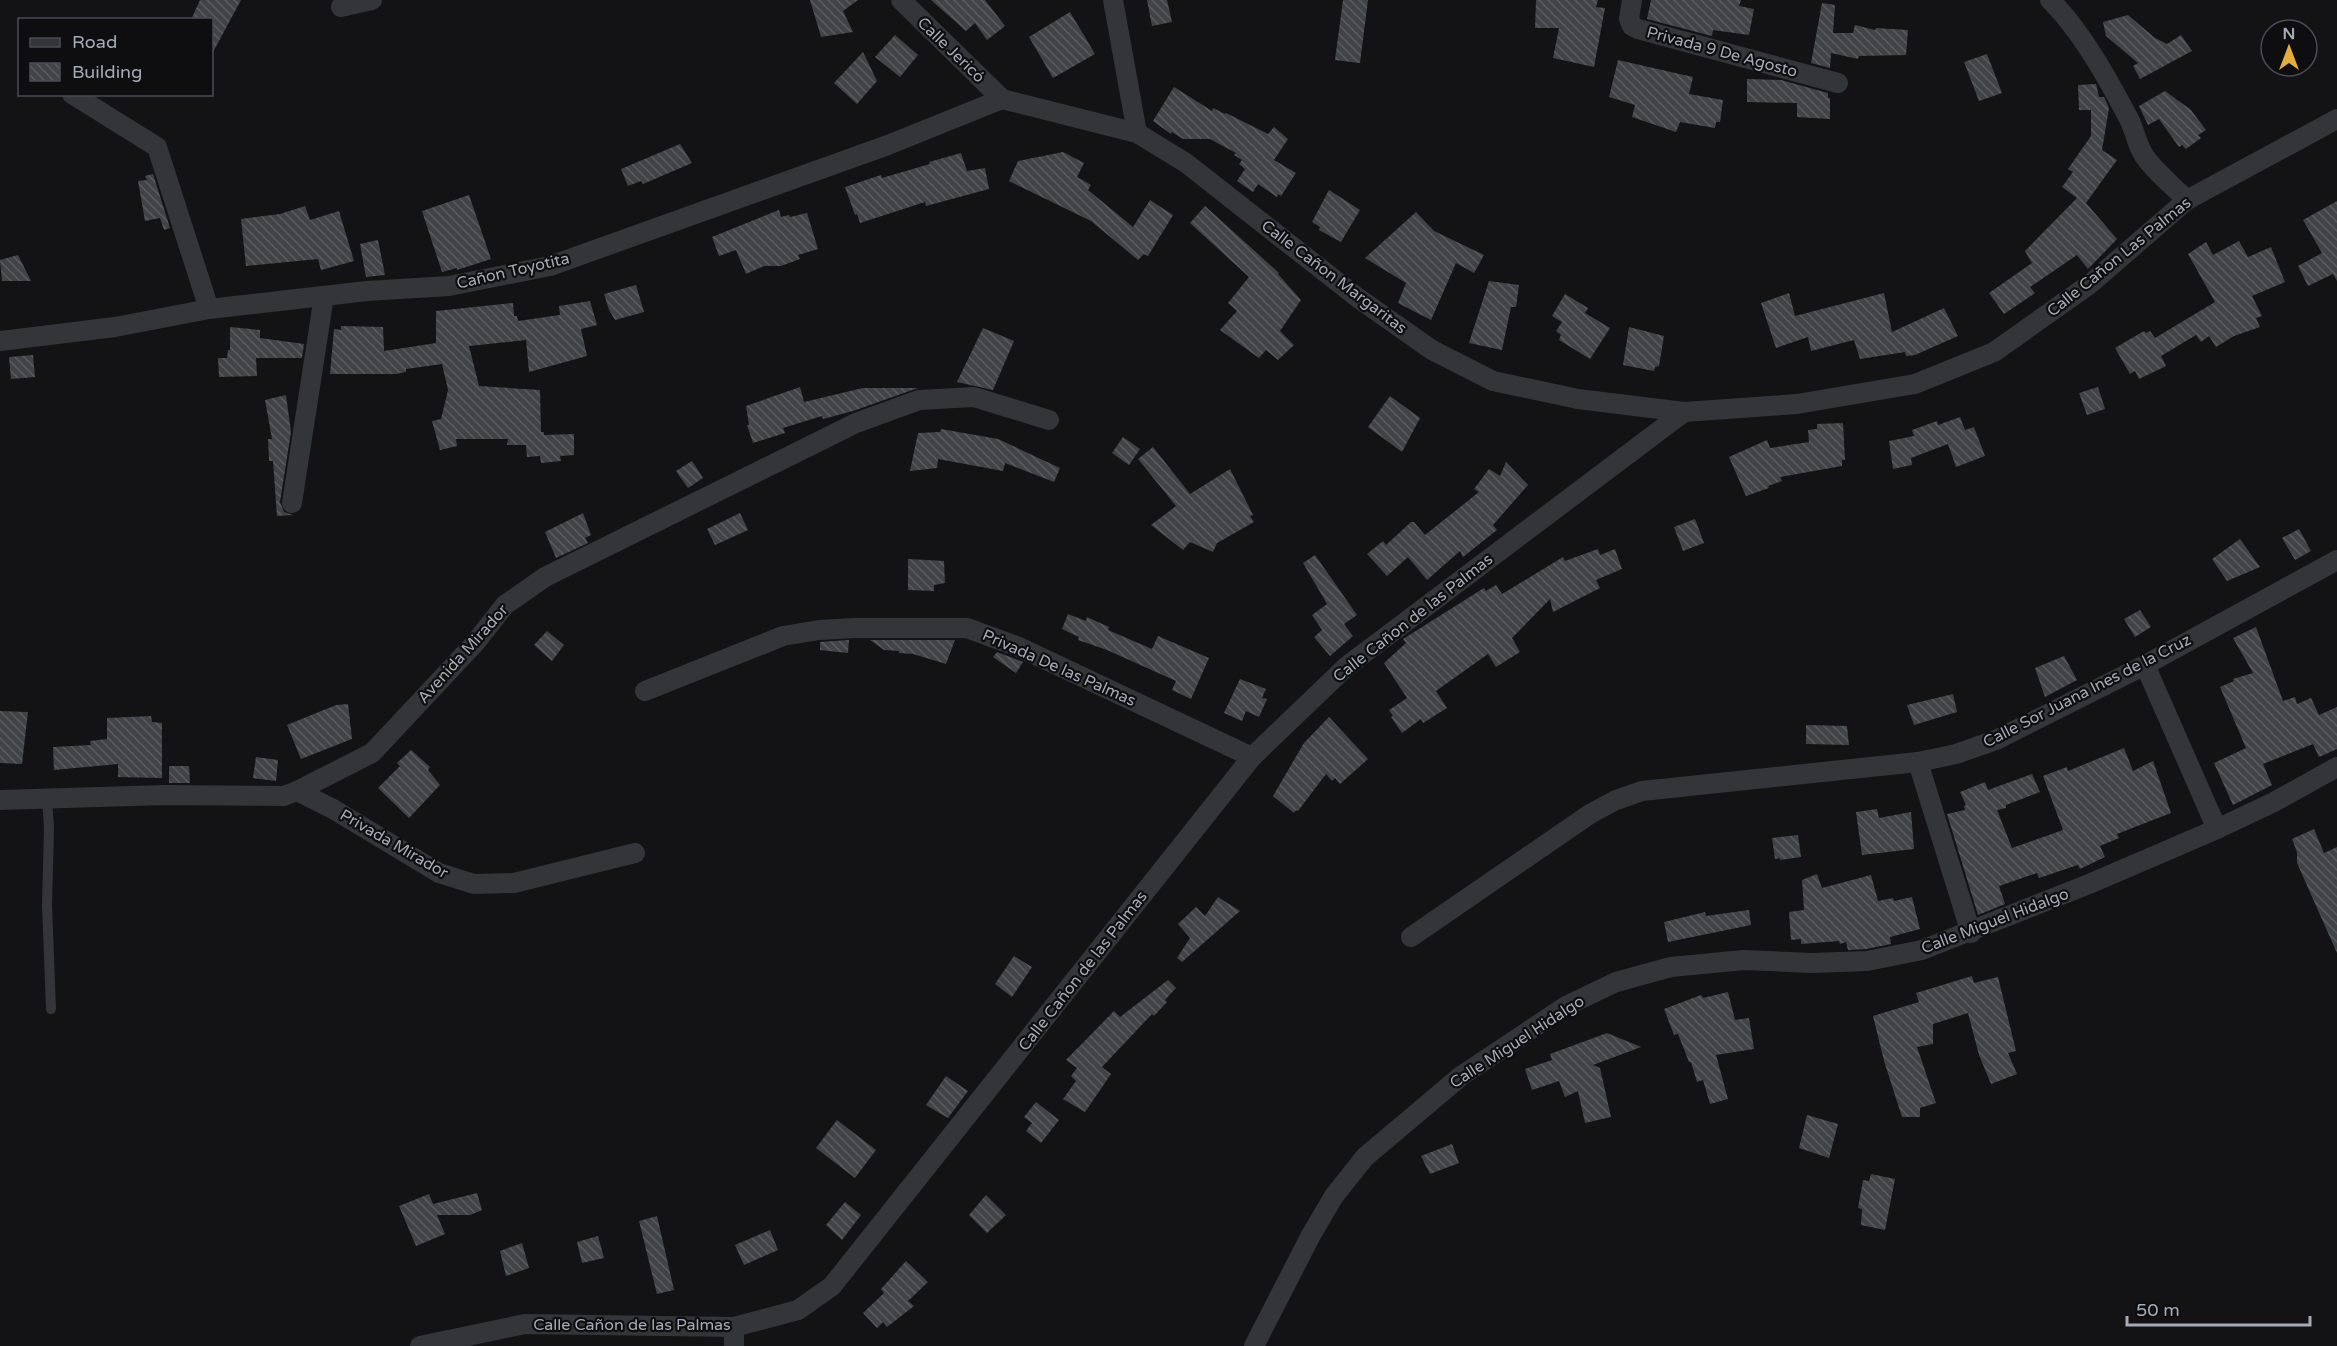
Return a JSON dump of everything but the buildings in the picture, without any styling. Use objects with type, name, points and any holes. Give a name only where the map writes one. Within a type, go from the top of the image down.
[{"type":"street","points":[[341,7],[372,0]]},
{"type":"street","name":"Calle Jericó","points":[[901,0],[1002,99]]},
{"type":"street","points":[[1113,0],[1137,133]]},
{"type":"street","name":"Privada 9 De Agosto","points":[[1632,0],[1629,19],[1632,26],[1638,29],[1838,84]]},
{"type":"street","points":[[2050,0],[2066,15],[2087,47],[2130,121],[2137,143],[2147,161],[2187,200]]},
{"type":"street","points":[[75,96],[157,147],[209,309]]},
{"type":"street","name":"Calle Cañon Margaritas","points":[[1002,99],[1137,133],[1186,163],[1358,298],[1432,350],[1493,381],[1578,399],[1684,412]]},
{"type":"street","name":"Cañon Toyotita","points":[[0,341],[116,327],[209,309],[324,296],[448,286],[550,266],[888,145],[1002,99]]},
{"type":"street","name":"Calle Cañon Las Palmas","points":[[1684,412],[1797,404],[1915,384],[1994,352],[2090,284],[2187,200],[2337,119]]},
{"type":"street","points":[[292,502],[324,296]]},
{"type":"street","name":"Avenida Mirador","points":[[0,800],[165,795],[284,796],[372,753],[475,643],[505,605],[545,577],[856,423],[919,400],[974,397],[1049,420]]},
{"type":"street","name":"Calle Cañon de las Palmas","points":[[420,1346],[525,1324],[734,1336],[798,1310],[832,1286],[1252,757],[1347,666],[1684,412]]},
{"type":"street","name":"Calle Sor Juana Ines de la Cruz","points":[[1411,938],[1590,814],[1616,800],[1642,791],[1918,762],[1956,754],[1996,740],[2145,665],[2337,560]]},
{"type":"street","name":"Privada De las Palmas","points":[[645,691],[783,636],[819,630],[854,628],[968,628],[1019,647],[1252,757]]},
{"type":"street","points":[[2145,665],[2217,829]]},
{"type":"street","points":[[1918,762],[1971,933]]},
{"type":"street","name":"Calle Miguel Hidalgo","points":[[1254,1346],[1311,1235],[1334,1196],[1365,1157],[1461,1076],[1566,1006],[1616,982],[1671,967],[1744,960],[1812,963],[1867,961],[1922,950],[1971,933],[2217,829],[2274,802],[2337,767]]},
{"type":"street","name":"Privada Mirador","points":[[297,791],[333,809],[439,873],[474,884],[514,883],[635,853]]},
{"type":"lane","points":[[46,799],[49,828],[47,905],[51,1009]]}]
